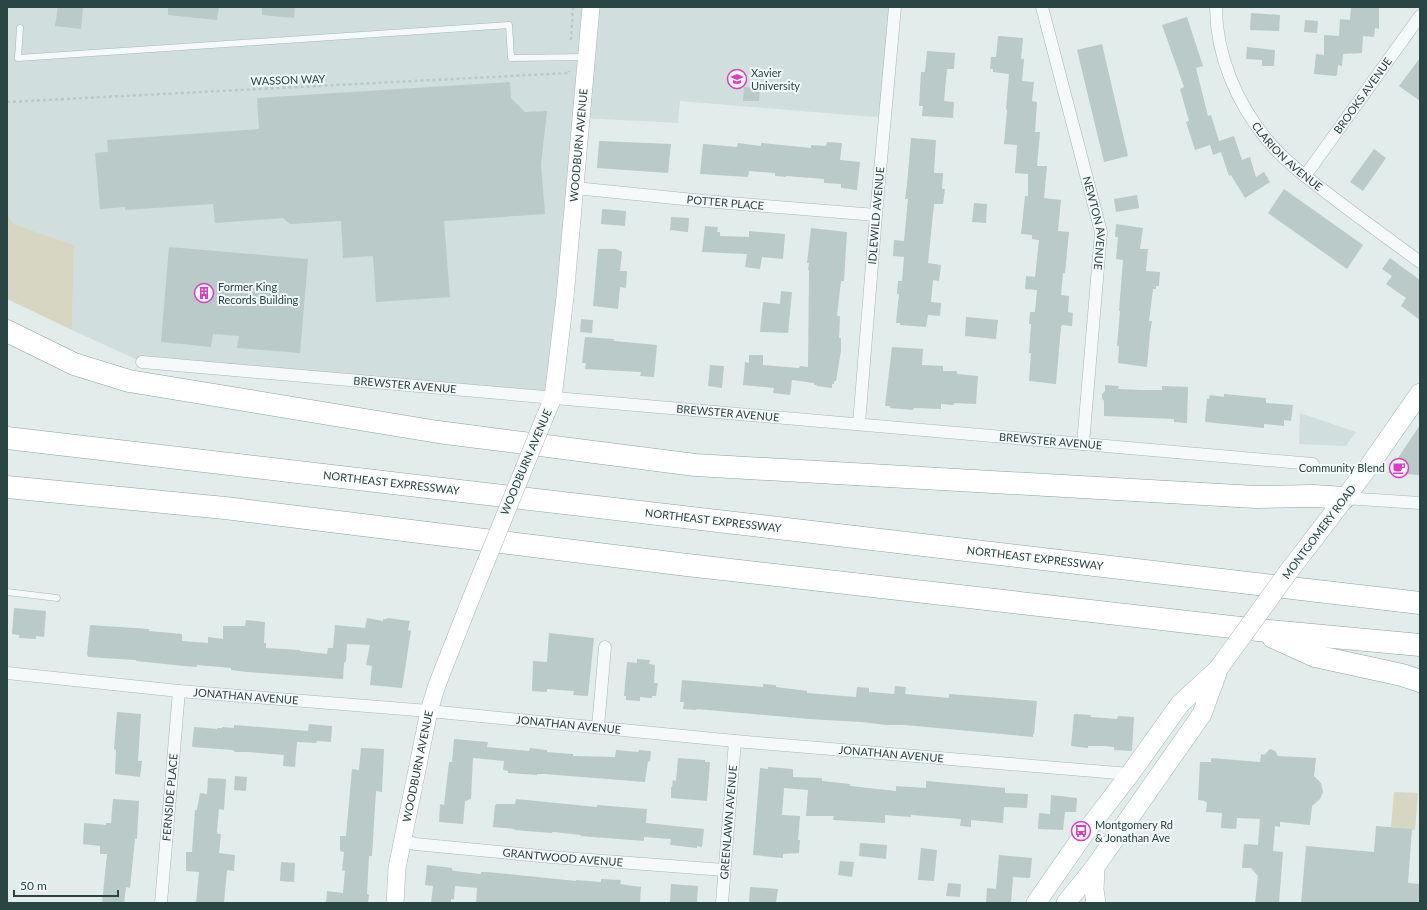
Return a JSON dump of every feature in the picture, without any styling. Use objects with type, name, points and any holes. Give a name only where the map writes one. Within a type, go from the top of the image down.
[{"type":"highway","points":[[7,331],[74,364],[128,381],[438,432],[695,465],[1247,497],[1314,496],[1344,498]]},
{"type":"highway","name":"NORTHEAST EXPRESSWAY","points":[[7,438],[1420,603]]},
{"type":"highway","points":[[7,487],[226,508],[687,565],[1258,630],[1420,645]]},
{"type":"highway","points":[[1258,630],[1315,656],[1402,675],[1420,681]]},
{"type":"main road","name":"MONTGOMERY ROAD","points":[[1041,901],[1084,834],[1130,774],[1180,704],[1218,669],[1304,551],[1391,436],[1420,394]]},
{"type":"main road","name":"MONTGOMERY ROAD","points":[[1066,903],[1095,867],[1202,714],[1218,669]]},
{"type":"main road","points":[[1095,867],[1094,890],[1096,903]]},
{"type":"street","name":"WOODBURN AVENUE","points":[[395,903],[397,868],[429,711],[437,685],[553,398],[575,188],[591,7]]},
{"type":"street","name":"IDLEWILD AVENUE","points":[[859,424],[895,7]]},
{"type":"street","name":"NEWTON AVENUE","points":[[1042,7],[1101,232],[1083,444]]},
{"type":"street","name":"CLARION AVENUE","points":[[1216,7],[1221,45],[1230,76],[1252,121],[1285,160],[1362,221],[1420,262]]},
{"type":"street","name":"BROOKS AVENUE","points":[[1305,176],[1420,16]]},
{"type":"street","name":"POTTER PLACE","points":[[575,188],[876,215]]},
{"type":"street","name":"BREWSTER AVENUE","points":[[142,362],[1313,464]]},
{"type":"street","points":[[1344,498],[1420,503]]},
{"type":"street","points":[[598,727],[605,647]]},
{"type":"street","name":"JONATHAN AVENUE","points":[[7,673],[179,691],[429,711],[735,741],[1130,774]]},
{"type":"street","name":"FERNSIDE PLACE","points":[[161,903],[179,691]]},
{"type":"street","name":"GREENLAWN AVENUE","points":[[722,903],[735,741]]},
{"type":"street","name":"GRANTWOOD AVENUE","points":[[403,840],[415,844],[551,857],[724,870]]},
{"type":"lane","points":[[20,28],[18,58],[508,25],[511,58],[586,57]]},
{"type":"lane","points":[[7,592],[57,598]]},
{"type":"path","name":"WASSON WAY","points":[[7,102],[569,73]]},
{"type":"shaded area","points":[[7,7],[895,7],[886,118],[680,101],[678,123],[581,118],[553,398],[142,362],[72,330],[74,245],[14,224],[7,214]]},
{"type":"shaded area","points":[[1300,413],[1356,432],[1346,446],[1299,444]]},
{"type":"green space","points":[[7,214],[14,224],[74,245],[72,330],[7,299]]},
{"type":"green space","points":[[1394,792],[1418,793],[1415,830],[1391,827]]},
{"type":"building","points":[[58,7],[83,7],[81,29],[55,26]]},
{"type":"building","points":[[168,7],[219,7],[217,20],[168,15]]},
{"type":"building","points":[[262,7],[295,7],[294,18],[262,15]]},
{"type":"building","points":[[1351,7],[1379,7],[1379,29],[1375,28],[1374,37],[1363,36],[1362,53],[1343,54],[1342,66],[1338,65],[1337,75],[1314,74],[1316,54],[1324,55],[1324,35],[1339,36],[1340,19],[1350,20]]},
{"type":"building","points":[[1251,13],[1280,15],[1279,31],[1250,30]]},
{"type":"building","points":[[1187,17],[1203,66],[1196,68],[1208,116],[1211,115],[1219,141],[1234,136],[1242,160],[1250,157],[1256,177],[1264,172],[1270,182],[1245,198],[1231,175],[1229,176],[1221,152],[1213,155],[1210,145],[1195,150],[1186,122],[1189,121],[1180,89],[1184,87],[1162,25]]},
{"type":"building","points":[[1305,20],[1318,21],[1317,33],[1304,32]]},
{"type":"building","points":[[998,36],[1023,38],[1021,59],[1024,59],[1022,81],[1034,82],[1032,101],[1037,102],[1035,132],[1040,132],[1037,166],[1047,166],[1044,198],[1061,200],[1058,231],[1069,232],[1061,295],[1069,296],[1068,312],[1073,313],[1072,326],[1062,325],[1061,327],[1056,384],[1029,381],[1031,353],[1029,353],[1031,324],[1029,324],[1030,312],[1035,312],[1037,290],[1025,289],[1026,276],[1035,277],[1039,240],[1032,239],[1032,235],[1021,234],[1025,196],[1028,196],[1028,174],[1015,173],[1017,145],[1004,144],[1009,74],[993,72],[993,69],[990,69],[991,57],[996,57]]},
{"type":"building","points":[[1102,44],[1128,156],[1104,162],[1077,50]]},
{"type":"building","points":[[1247,47],[1275,50],[1274,66],[1262,66],[1262,60],[1246,59]]},
{"type":"building","points":[[927,51],[955,53],[954,69],[947,69],[944,101],[954,102],[953,118],[922,116],[923,106],[919,106],[921,72],[925,72]]},
{"type":"building","points":[[1420,58],[1420,101],[1399,86]]},
{"type":"building","points":[[510,82],[511,98],[525,112],[547,111],[541,165],[545,214],[444,221],[450,297],[376,302],[373,256],[343,258],[341,221],[290,224],[283,218],[215,223],[213,204],[125,210],[125,207],[100,209],[95,153],[108,152],[107,140],[259,129],[257,98]]},
{"type":"building","points":[[744,87],[760,88],[759,101],[743,101]]},
{"type":"building","points":[[911,138],[936,140],[934,173],[943,173],[942,189],[945,189],[943,204],[934,204],[928,263],[941,265],[939,281],[933,280],[931,302],[941,303],[940,316],[928,315],[926,327],[900,325],[900,323],[896,323],[899,294],[897,294],[898,281],[902,281],[904,257],[893,256],[894,240],[904,241],[908,199],[905,199]]},
{"type":"building","points":[[599,141],[671,144],[668,173],[597,168]]},
{"type":"building","points":[[827,142],[842,143],[840,160],[860,162],[857,190],[841,188],[841,184],[824,183],[824,179],[775,176],[775,173],[749,171],[748,177],[700,174],[703,144],[737,147],[738,143],[761,146],[761,143],[811,148],[811,145],[826,146]]},
{"type":"building","points":[[1374,149],[1386,158],[1363,191],[1350,182]]},
{"type":"building","points":[[1284,189],[1363,245],[1347,269],[1268,213]]},
{"type":"building","points":[[1137,195],[1139,208],[1116,212],[1114,199]]},
{"type":"building","points":[[974,203],[987,204],[986,223],[972,222]]},
{"type":"building","points":[[602,209],[626,211],[625,226],[601,224]]},
{"type":"building","points":[[671,217],[689,218],[688,232],[670,230]]},
{"type":"building","points":[[1116,224],[1143,228],[1140,249],[1148,249],[1146,271],[1160,272],[1159,286],[1156,286],[1156,289],[1153,289],[1149,321],[1152,321],[1147,367],[1118,363],[1119,346],[1117,346],[1123,260],[1116,259],[1118,237],[1115,237]]},
{"type":"building","points":[[705,226],[718,227],[717,232],[720,232],[720,236],[749,237],[749,231],[785,234],[783,259],[762,257],[760,269],[745,267],[747,254],[702,252]]},
{"type":"building","points":[[811,228],[847,232],[844,281],[841,281],[837,316],[840,316],[839,338],[841,338],[841,351],[836,381],[832,384],[832,388],[817,386],[814,385],[814,383],[792,380],[790,395],[773,393],[774,388],[743,385],[745,362],[749,363],[749,355],[763,355],[763,365],[799,368],[800,366],[808,367],[809,263],[807,263]]},
{"type":"building","points":[[169,247],[308,259],[300,353],[237,348],[239,336],[213,334],[211,347],[161,342]]},
{"type":"building","points":[[598,249],[616,249],[622,252],[620,271],[627,271],[626,288],[620,287],[618,309],[593,306]]},
{"type":"building","points":[[1390,258],[1420,280],[1420,320],[1401,306],[1406,298],[1386,284],[1392,276],[1382,269]]},
{"type":"building","points":[[781,291],[792,292],[788,333],[760,332],[763,302],[780,304]]},
{"type":"building","points":[[966,317],[998,320],[996,339],[965,336]]},
{"type":"building","points":[[581,319],[593,320],[592,333],[580,332]]},
{"type":"building","points":[[585,337],[614,339],[614,341],[657,345],[654,377],[640,376],[641,372],[585,369],[586,363],[582,363]]},
{"type":"building","points":[[892,347],[923,349],[922,365],[943,366],[943,371],[957,371],[957,374],[978,376],[976,404],[941,404],[941,409],[914,408],[913,410],[890,408],[890,406],[885,406]]},
{"type":"building","points":[[710,365],[724,366],[722,388],[708,386]]},
{"type":"building","points":[[1105,385],[1119,386],[1118,389],[1142,390],[1162,390],[1162,386],[1188,387],[1187,423],[1174,422],[1174,419],[1104,416],[1104,401],[1102,394],[1105,391]]},
{"type":"building","points":[[1224,394],[1266,398],[1266,403],[1293,405],[1291,421],[1284,420],[1284,426],[1264,424],[1264,428],[1205,422],[1207,399],[1209,399],[1210,395],[1224,397]]},
{"type":"building","points":[[1420,425],[1420,475],[1388,473]]},
{"type":"building","points":[[14,608],[46,611],[44,637],[36,636],[36,639],[19,638],[19,635],[12,634]]},
{"type":"building","points":[[367,618],[383,621],[383,619],[387,618],[410,621],[408,630],[411,631],[402,688],[370,685],[372,666],[366,665],[370,645],[347,644],[343,679],[247,672],[231,670],[231,668],[197,665],[197,667],[136,660],[88,657],[87,654],[90,625],[149,629],[149,631],[182,634],[182,641],[208,643],[208,637],[223,639],[223,626],[245,626],[246,620],[265,622],[264,643],[266,643],[266,648],[300,650],[327,654],[328,648],[333,648],[335,625],[365,628]]},
{"type":"building","points":[[549,633],[594,638],[588,696],[573,695],[574,691],[547,689],[547,692],[532,691],[533,661],[547,662]]},
{"type":"building","points":[[637,659],[650,660],[649,664],[655,665],[654,683],[658,683],[656,696],[652,696],[652,698],[640,697],[640,701],[626,700],[626,696],[624,696],[627,662],[637,663]]},
{"type":"building","points":[[682,680],[763,687],[763,684],[776,685],[776,687],[807,691],[807,693],[856,697],[857,687],[869,688],[869,692],[894,694],[895,686],[906,687],[905,694],[949,698],[949,694],[1037,701],[1034,734],[1033,737],[905,725],[886,725],[683,709],[684,702],[680,702]]},
{"type":"building","points":[[117,712],[141,714],[138,761],[142,761],[140,777],[115,774],[116,750],[114,749]]},
{"type":"building","points":[[1074,714],[1117,719],[1118,716],[1134,717],[1132,751],[1114,750],[1114,747],[1104,746],[1088,746],[1088,748],[1071,746]]},
{"type":"building","points":[[309,724],[332,726],[331,742],[297,742],[295,767],[283,766],[284,755],[235,752],[233,750],[192,747],[194,727],[217,729],[222,727],[234,728],[234,725],[308,731]]},
{"type":"building","points":[[454,739],[488,742],[487,747],[529,751],[530,748],[547,750],[547,752],[573,754],[573,756],[615,757],[616,750],[638,752],[639,750],[651,751],[645,782],[545,774],[537,775],[508,773],[508,771],[503,770],[504,761],[473,758],[471,799],[465,801],[463,824],[439,822],[440,804],[444,805],[449,762],[452,762]]},
{"type":"building","points":[[361,748],[384,749],[382,792],[376,791],[372,856],[369,856],[368,903],[326,903],[327,891],[343,893],[345,871],[342,870],[344,852],[340,851],[340,836],[346,836],[352,769],[359,770]]},
{"type":"building","points":[[1270,749],[1275,751],[1278,756],[1316,758],[1314,776],[1321,783],[1323,792],[1320,799],[1312,806],[1310,825],[1280,822],[1280,827],[1275,826],[1273,851],[1283,852],[1279,903],[1255,903],[1258,876],[1251,868],[1242,868],[1244,844],[1258,845],[1260,819],[1237,818],[1236,829],[1221,828],[1222,813],[1206,812],[1207,802],[1198,800],[1200,762],[1211,762],[1211,758],[1260,762],[1261,754],[1264,755]]},
{"type":"building","points":[[678,758],[705,760],[705,762],[710,762],[707,801],[671,798],[671,787],[673,780],[676,781]]},
{"type":"building","points":[[768,767],[793,769],[793,777],[822,778],[822,781],[850,784],[850,786],[896,791],[896,786],[926,788],[926,781],[1005,788],[1005,793],[1028,794],[1027,808],[1004,807],[1003,823],[971,820],[971,827],[960,826],[961,819],[911,815],[911,817],[885,815],[885,823],[833,820],[834,816],[806,816],[808,790],[784,788],[782,815],[800,816],[798,840],[800,840],[799,853],[783,854],[783,858],[753,855],[760,768],[768,769]]},
{"type":"building","points":[[235,776],[247,777],[246,791],[234,790]]},
{"type":"building","points":[[208,778],[226,779],[224,810],[219,809],[217,831],[218,834],[221,834],[219,853],[235,855],[234,871],[227,870],[224,903],[196,903],[199,872],[186,871],[186,852],[192,852],[195,810],[197,810],[200,793],[207,794]]},
{"type":"building","points":[[1051,795],[1077,798],[1076,812],[1065,812],[1063,830],[1038,829],[1039,813],[1050,814]]},
{"type":"building","points":[[113,799],[139,801],[137,839],[135,839],[130,888],[126,887],[124,903],[102,903],[107,854],[100,854],[100,846],[83,844],[84,823],[106,825],[106,823],[111,823]]},
{"type":"building","points":[[516,799],[597,807],[597,805],[647,809],[646,823],[704,829],[702,847],[697,846],[697,848],[670,845],[671,839],[644,837],[644,841],[493,827],[495,805],[515,804]]},
{"type":"building","points":[[1376,826],[1412,829],[1408,883],[1420,884],[1420,903],[1301,903],[1306,846],[1374,852]]},
{"type":"building","points":[[860,843],[887,845],[886,859],[859,856]]},
{"type":"building","points":[[921,848],[937,850],[934,881],[918,880]]},
{"type":"building","points":[[999,855],[1032,858],[1030,878],[1013,877],[1011,903],[986,903],[987,888],[996,889]]},
{"type":"building","points":[[840,861],[854,862],[852,877],[838,875]]},
{"type":"building","points":[[281,862],[295,863],[294,882],[280,881]]},
{"type":"building","points":[[427,865],[452,868],[452,870],[455,871],[481,874],[481,872],[487,872],[576,881],[601,882],[601,879],[621,880],[620,884],[641,887],[640,903],[476,903],[477,888],[455,886],[454,899],[451,899],[451,903],[431,903],[433,886],[425,885]]},
{"type":"building","points":[[948,883],[961,884],[960,897],[946,896]]},
{"type":"building","points":[[671,884],[698,886],[697,903],[670,903]]},
{"type":"building","points":[[750,887],[778,889],[776,903],[749,903]]},
{"type":"place","name":"Xavier University","points":[[737,79]]},
{"type":"place","name":"Former King Records Building","points":[[204,293]]},
{"type":"place","name":"Community Blend","points":[[1399,468]]},
{"type":"place","name":"Montgomery Rd & Jonathan Ave","points":[[1081,831]]}]
